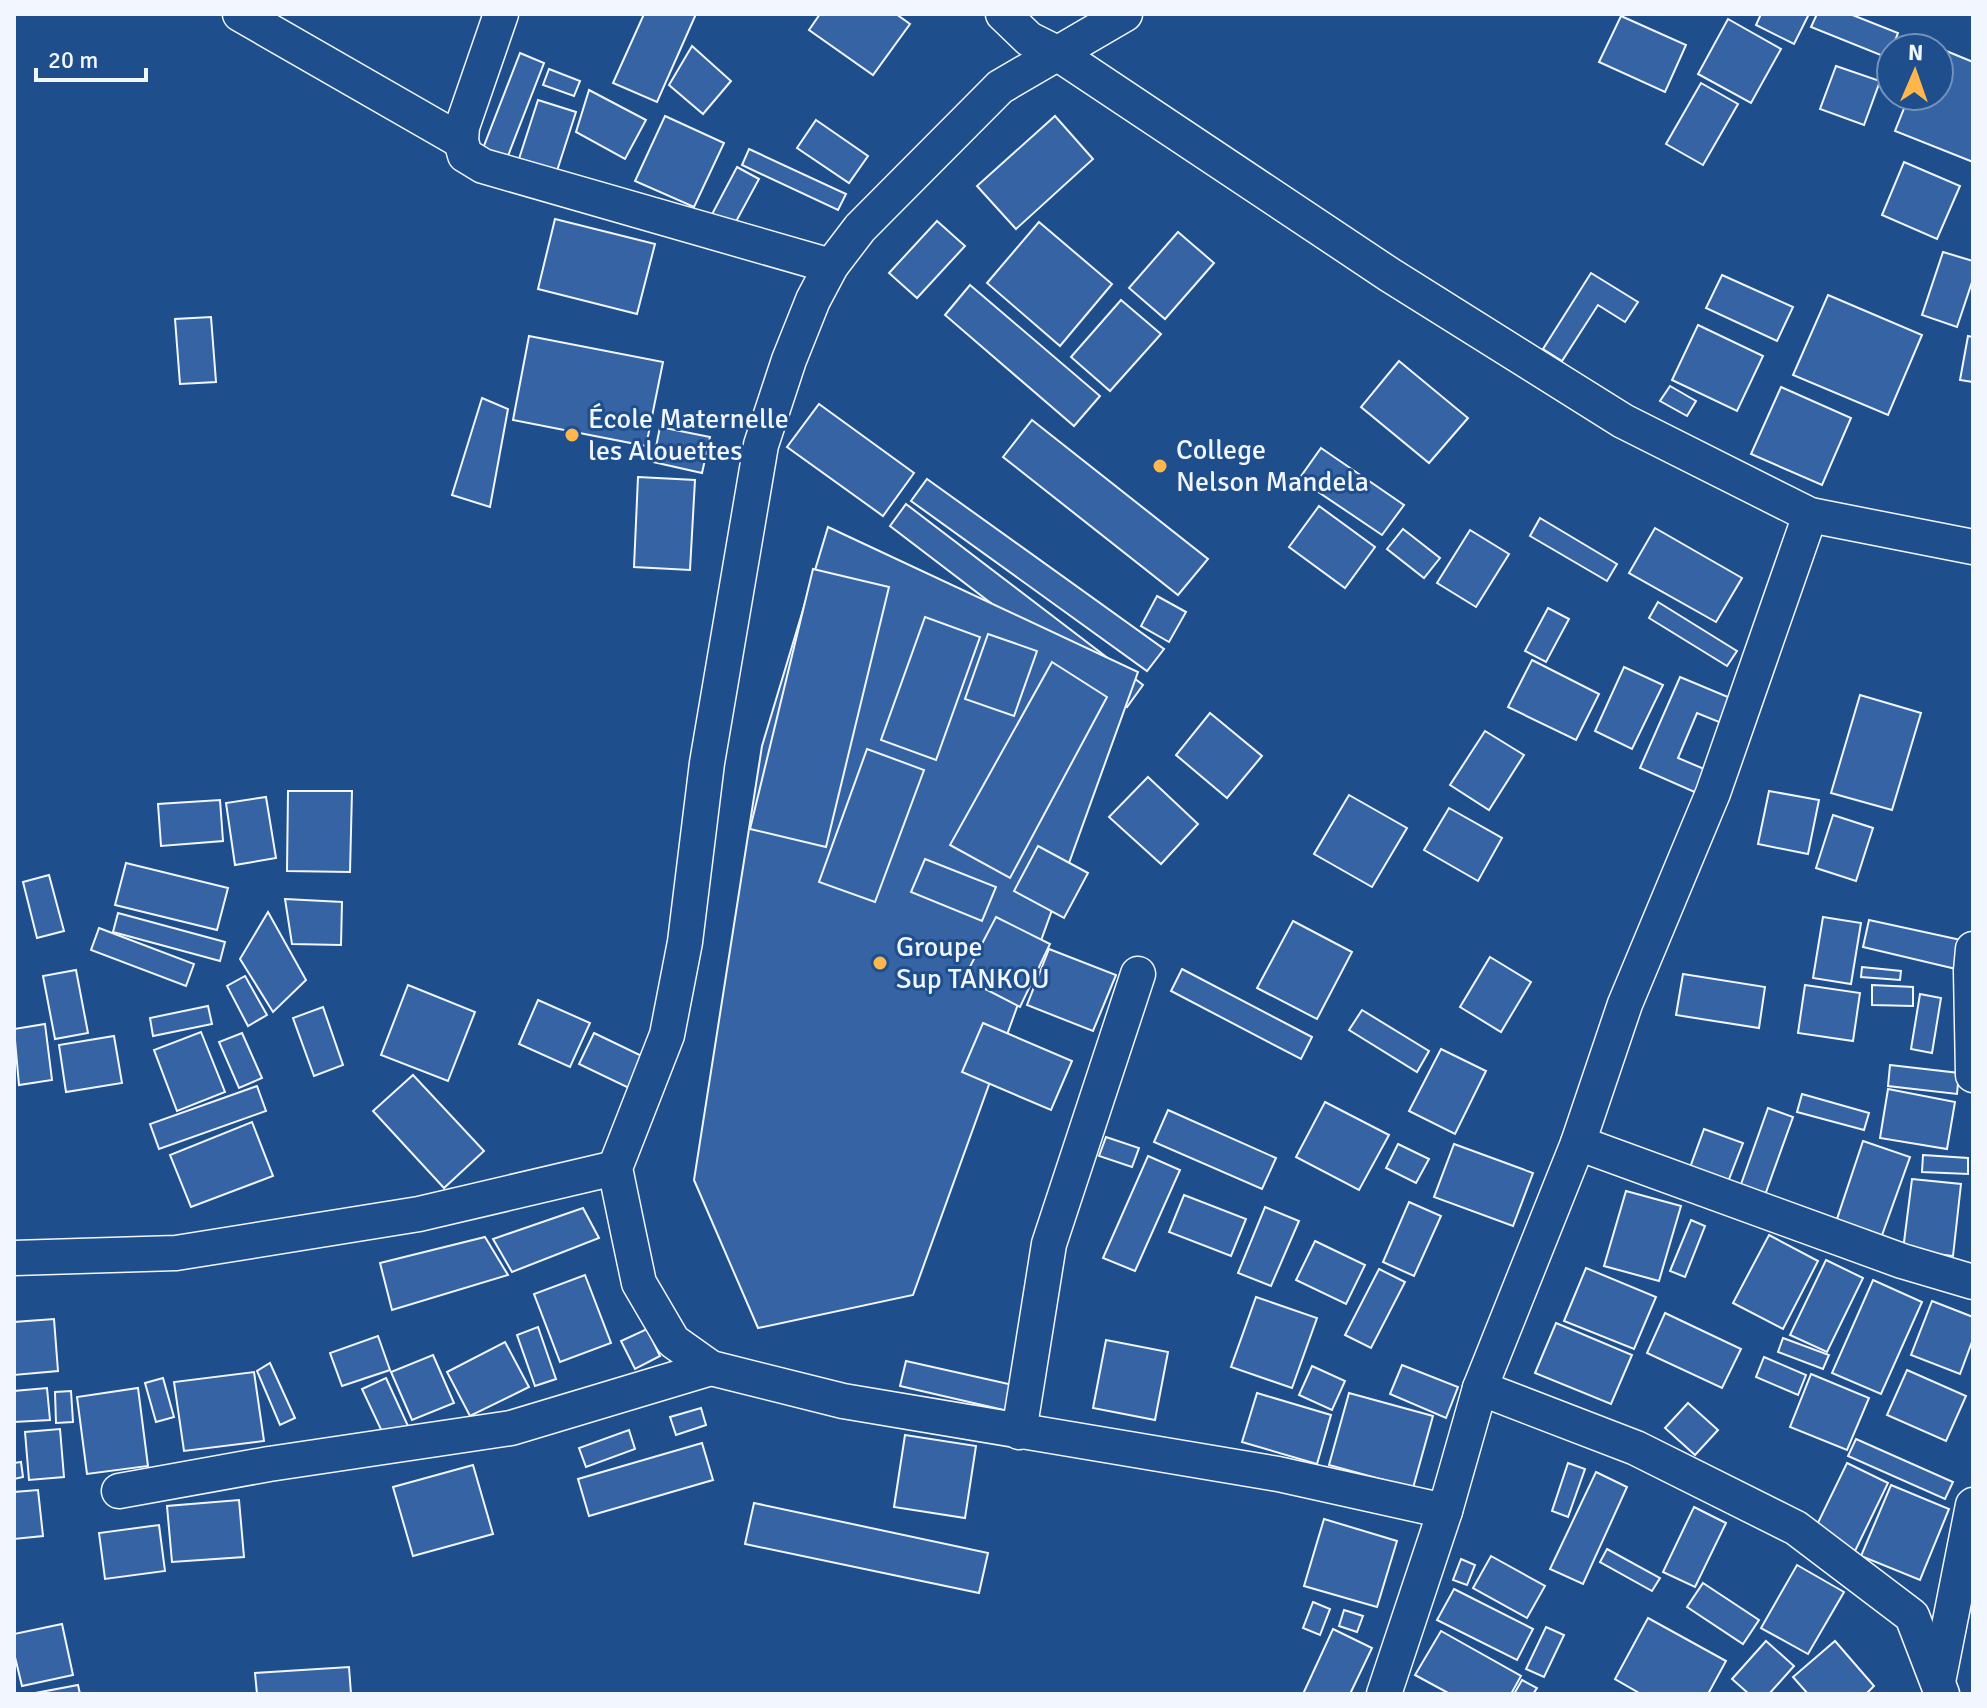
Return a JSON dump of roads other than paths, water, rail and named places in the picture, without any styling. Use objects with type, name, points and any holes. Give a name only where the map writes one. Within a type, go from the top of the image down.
[{"type":"street","points":[[240,14],[461,141]]},
{"type":"street","points":[[501,14],[462,127],[461,141],[465,155],[483,166],[831,266]]},
{"type":"street","points":[[1003,14],[1029,39],[1057,53],[1390,275],[1623,421],[1810,515],[1973,547]]},
{"type":"street","points":[[1125,14],[1000,87],[860,228],[831,266],[813,300],[789,360],[761,445],[707,763],[685,942],[667,1035],[615,1168],[639,1283],[673,1341],[711,1368],[843,1401],[1278,1474],[1445,1511]]},
{"type":"street","points":[[1384,1694],[1445,1511],[1480,1388],[1578,1143],[1625,1004],[1713,793],[1810,515]]},
{"type":"street","points":[[1973,949],[1973,1075]]},
{"type":"street","points":[[1019,1432],[1049,1244],[1138,974]]},
{"type":"street","points":[[1578,1143],[1902,1261],[1973,1282]]},
{"type":"street","points":[[14,1258],[176,1253],[419,1214],[615,1168]]},
{"type":"street","points":[[119,1491],[269,1464],[511,1428],[711,1368]]},
{"type":"street","points":[[1480,1388],[1636,1448],[1796,1528],[1912,1616],[1940,1688]]},
{"type":"street","points":[[1940,1688],[1973,1505]]},
{"type":"place","name":"École Maternelle les Alouettes","points":[[572,435]]},
{"type":"place","name":"College Nelson Mandela","points":[[1160,466]]},
{"type":"place","name":"Groupe Sup TANKOU","points":[[880,963]]}]
